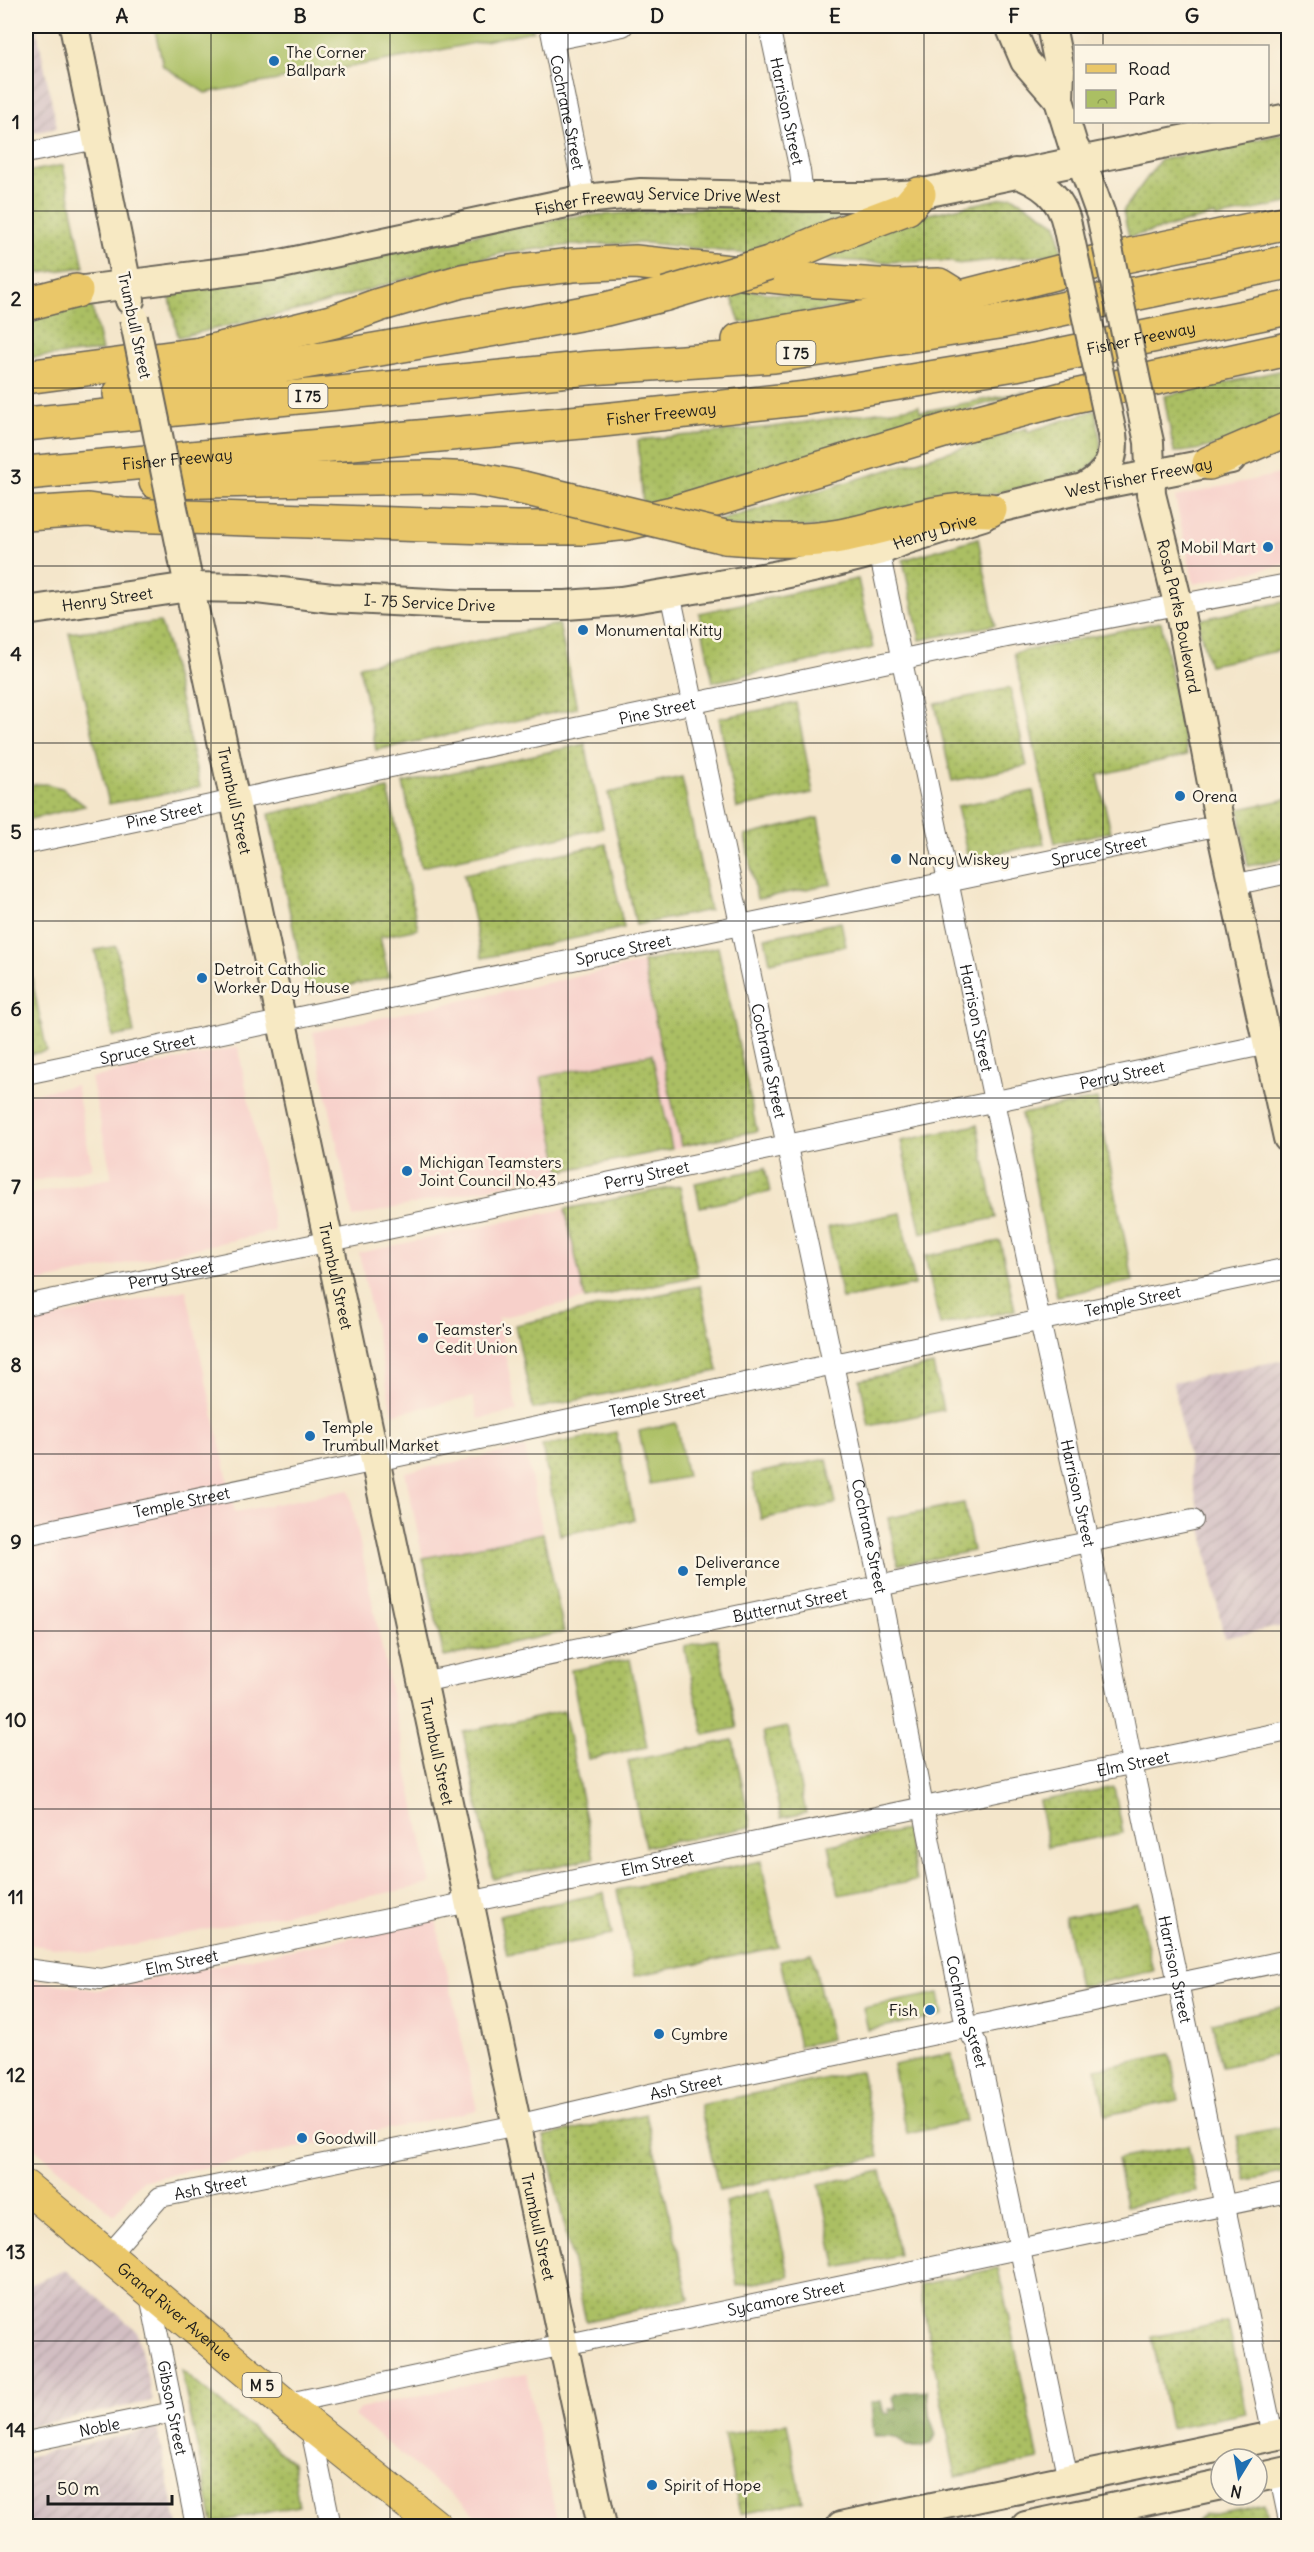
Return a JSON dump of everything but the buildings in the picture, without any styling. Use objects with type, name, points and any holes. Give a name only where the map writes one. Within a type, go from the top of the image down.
[{"type":"highway","points":[[26,405],[141,391],[573,315],[666,294],[769,263],[907,208],[919,194]]},
{"type":"highway","points":[[590,368],[923,307],[1101,261],[1288,222]]},
{"type":"highway","points":[[26,377],[200,354],[335,321],[379,305],[462,281],[511,272],[573,265],[635,262],[819,281],[893,286],[939,285],[960,298]]},
{"type":"highway","name":"I 75","points":[[26,424],[590,368],[774,356],[999,322],[1288,262]]},
{"type":"highway","points":[[26,304],[76,291]]},
{"type":"highway","name":"Fisher Freeway","points":[[26,474],[592,422],[807,398],[1015,364],[1288,308]]},
{"type":"highway","points":[[26,514],[88,510],[125,516],[517,528],[581,528],[628,523],[724,499],[957,427],[1070,397],[1288,349]]},
{"type":"highway","points":[[1209,463],[1288,429]]},
{"type":"highway","points":[[82,470],[99,484],[430,477],[475,479],[523,488],[725,537],[805,540],[838,536],[964,508],[990,510]]},
{"type":"highway","points":[[26,530],[125,516]]},
{"type":"main road","name":"Grand River Avenue","points":[[26,2187],[310,2425],[436,2526]]},
{"type":"street","name":"Trumbull Street","points":[[74,26],[187,575],[602,2526]]},
{"type":"street","points":[[552,33],[622,26]]},
{"type":"street","name":"Harrison Street","points":[[770,26],[800,171],[803,197]]},
{"type":"street","name":"Rosa Parks Boulevard","points":[[1010,26],[1025,61],[1059,100]]},
{"type":"street","name":"Rosa Parks Boulevard","points":[[1051,26],[1060,70],[1059,100],[1073,145],[1081,160],[1101,215],[1145,424],[1152,494],[1178,603],[1233,885],[1288,1138]]},
{"type":"street","name":"Cochrane Street","points":[[552,33],[585,199]]},
{"type":"street","name":"Fisher Freeway Service Drive West","points":[[1269,122],[1288,118]]},
{"type":"street","name":"Fisher Freeway Service Drive West","points":[[26,296],[273,266],[585,199],[641,193],[803,197],[919,194],[1263,123]]},
{"type":"street","points":[[26,153],[97,139]]},
{"type":"street","points":[[1015,173],[1029,178],[1050,192],[1062,208],[1067,225],[1112,434],[1113,453],[1107,471],[1098,480],[1083,488]]},
{"type":"street","name":"West Fisher Freeway","points":[[990,510],[1083,488],[1288,446]]},
{"type":"street","name":"Henry Drive","points":[[879,551],[905,540],[982,516],[990,510]]},
{"type":"street","points":[[670,593],[778,576],[879,551]]},
{"type":"street","name":"Harrison Street","points":[[879,551],[1040,1321],[1089,1542],[1132,1763],[1225,2206],[1280,2434]]},
{"type":"street","name":"I- 75 Service Drive","points":[[187,575],[248,588],[332,598],[471,605],[566,605],[621,601],[670,593]]},
{"type":"street","name":"Henry Street","points":[[26,610],[187,575]]},
{"type":"street","name":"Pine Street","points":[[26,844],[902,659],[1178,603],[1288,584]]},
{"type":"street","name":"Cochrane Street","points":[[670,593],[880,1586],[966,2027],[977,2044],[1068,2479]]},
{"type":"street","name":"Spruce Street","points":[[26,1074],[1221,825]]},
{"type":"street","points":[[1233,885],[1288,873]]},
{"type":"street","name":"Perry Street","points":[[26,1305],[1268,1044]]},
{"type":"street","name":"Temple Street","points":[[26,1535],[1288,1268]]},
{"type":"street","name":"Butternut Street","points":[[422,1682],[1193,1520]]},
{"type":"street","name":"Elm Street","points":[[26,1969],[101,1979],[470,1904],[1288,1731]]},
{"type":"street","name":"Ash Street","points":[[108,2256],[160,2197],[517,2125],[650,2094],[1288,1960]]},
{"type":"street","name":"Sycamore Street","points":[[284,2403],[1288,2193]]},
{"type":"street","name":"Gibson Street","points":[[149,2290],[196,2526]]},
{"type":"street","name":"Noble","points":[[26,2442],[173,2412]]},
{"type":"street","points":[[310,2425],[331,2526]]},
{"type":"street","points":[[841,2526],[875,2522],[1280,2434]]},
{"type":"street","points":[[1208,2449],[1194,2457],[1191,2464],[1195,2480],[1209,2485]]},
{"type":"street","points":[[1128,2467],[1139,2468],[1148,2473],[1153,2482],[1153,2493],[1148,2501]]},
{"type":"street","points":[[1275,2474],[1288,2516]]},
{"type":"street","points":[[1026,2526],[1071,2522],[1148,2501],[1209,2488]]},
{"type":"shaded area","points":[[26,26],[36,26],[57,128],[26,134]]},
{"type":"shaded area","points":[[1288,472],[1288,564],[1194,584],[1175,497]]},
{"type":"shaded area","points":[[718,947],[757,1131],[353,1217],[313,1032]]},
{"type":"shaded area","points":[[238,1047],[275,1231],[26,1285],[26,1195],[112,1178],[91,1078]]},
{"type":"shaded area","points":[[76,1085],[92,1168],[26,1183],[26,1095]]},
{"type":"shaded area","points":[[565,1209],[585,1299],[498,1318],[517,1411],[478,1419],[473,1397],[393,1414],[359,1253]]},
{"type":"shaded area","points":[[186,1290],[235,1512],[349,1490],[431,1884],[91,1953],[26,1944],[26,1323]]},
{"type":"shaded area","points":[[1288,1359],[1288,1625],[1224,1638],[1173,1382]]},
{"type":"shaded area","points":[[525,1448],[543,1533],[423,1558],[405,1472]]},
{"type":"shaded area","points":[[436,1920],[477,2110],[141,2181],[114,2215],[26,2141],[26,1979],[97,1990]]},
{"type":"shaded area","points":[[66,2270],[136,2330],[153,2401],[26,2427],[26,2286]]},
{"type":"shaded area","points":[[526,2373],[558,2526],[489,2526],[354,2416],[360,2408]]},
{"type":"shaded area","points":[[157,2428],[178,2526],[26,2526],[26,2457]]},
{"type":"green space","name":"The Corner Ballpark","points":[[154,26],[532,26],[533,31],[416,55],[205,93],[163,66]]},
{"type":"green space","points":[[1288,133],[1288,203],[1216,218],[1215,215],[1129,237],[1123,211],[1160,160]]},
{"type":"green space","points":[[63,165],[84,267],[26,275],[26,172]]},
{"type":"green space","points":[[1012,196],[1057,224],[1062,253],[956,264],[950,261],[869,262],[799,258],[872,229]]},
{"type":"green space","points":[[715,207],[841,209],[843,217],[748,254],[647,243],[573,245],[503,253],[404,279],[308,308],[178,337],[169,293],[567,217]]},
{"type":"green space","points":[[729,288],[838,302],[839,295],[877,302],[740,323]]},
{"type":"green space","points":[[91,302],[102,351],[26,358],[26,316]]},
{"type":"green space","points":[[1288,369],[1288,418],[1218,445],[1174,452],[1164,396]]},
{"type":"green space","points":[[1028,391],[643,508],[638,440],[772,427],[919,406],[920,412]]},
{"type":"green space","points":[[1096,410],[1102,455],[1084,473],[845,528],[702,526],[1027,428],[1027,432]]},
{"type":"green space","points":[[978,538],[995,625],[920,640],[903,560]]},
{"type":"green space","points":[[858,579],[873,648],[713,682],[699,613]]},
{"type":"green space","points":[[1288,601],[1288,649],[1209,665],[1197,620]]},
{"type":"green space","points":[[160,622],[168,646],[200,787],[109,804],[69,633]]},
{"type":"green space","points":[[1161,622],[1187,755],[1098,775],[1111,832],[1055,843],[1014,653]]},
{"type":"green space","points":[[559,624],[577,708],[376,750],[359,666]]},
{"type":"green space","points":[[1010,688],[1027,766],[952,781],[935,704]]},
{"type":"green space","points":[[796,703],[813,793],[737,808],[719,718]]},
{"type":"green space","points":[[585,744],[603,828],[421,867],[403,783]]},
{"type":"green space","points":[[682,777],[710,910],[636,925],[608,793]]},
{"type":"green space","points":[[46,784],[62,788],[85,806],[26,820],[26,785]]},
{"type":"green space","points":[[388,789],[418,929],[380,937],[389,977],[307,994],[269,814]]},
{"type":"green space","points":[[1033,791],[1044,844],[968,859],[957,806]]},
{"type":"green space","points":[[1288,799],[1288,857],[1248,866],[1239,809]]},
{"type":"green space","points":[[818,818],[831,884],[757,899],[745,836]]},
{"type":"green space","points":[[606,844],[624,928],[482,958],[464,874]]},
{"type":"green space","points":[[841,922],[846,946],[770,962],[765,938]]},
{"type":"green space","points":[[116,946],[134,1033],[113,1037],[95,950]]},
{"type":"green space","points":[[718,947],[757,1131],[681,1146],[643,962]]},
{"type":"green space","points":[[29,966],[47,1051],[26,1055],[26,967]]},
{"type":"green space","points":[[652,1054],[672,1149],[561,1171],[541,1077]]},
{"type":"green space","points":[[1097,1099],[1133,1281],[1057,1296],[1021,1114]]},
{"type":"green space","points":[[977,1125],[996,1218],[921,1233],[901,1141]]},
{"type":"green space","points":[[765,1168],[770,1192],[700,1207],[695,1183]]},
{"type":"green space","points":[[680,1186],[698,1276],[585,1299],[565,1209]]},
{"type":"green space","points":[[901,1213],[915,1285],[842,1299],[828,1227]]},
{"type":"green space","points":[[1000,1241],[1015,1310],[940,1325],[925,1256]]},
{"type":"green space","points":[[700,1286],[718,1371],[533,1409],[515,1325]]},
{"type":"green space","points":[[933,1365],[943,1410],[869,1426],[860,1380]]},
{"type":"green space","points":[[676,1423],[687,1477],[650,1484],[639,1431]]},
{"type":"green space","points":[[616,1432],[634,1520],[560,1535],[542,1446]]},
{"type":"green space","points":[[827,1459],[836,1504],[761,1519],[752,1474]]},
{"type":"green space","points":[[964,1503],[973,1551],[898,1565],[888,1518]]},
{"type":"green space","points":[[543,1533],[564,1632],[444,1657],[423,1558]]},
{"type":"green space","points":[[717,1639],[737,1728],[704,1735],[684,1646]]},
{"type":"green space","points":[[630,1659],[647,1747],[588,1759],[571,1670]]},
{"type":"green space","points":[[564,1711],[594,1858],[493,1879],[463,1732]]},
{"type":"green space","points":[[788,1727],[806,1813],[781,1818],[763,1732]]},
{"type":"green space","points":[[733,1740],[751,1827],[645,1847],[628,1761]]},
{"type":"green space","points":[[1114,1787],[1123,1833],[1048,1847],[1039,1801]]},
{"type":"green space","points":[[906,1830],[916,1881],[839,1895],[829,1845]]},
{"type":"green space","points":[[761,1861],[779,1947],[634,1976],[617,1890]]},
{"type":"green space","points":[[604,1893],[612,1935],[507,1955],[499,1915]]},
{"type":"green space","points":[[1138,1903],[1153,1971],[1079,1987],[1065,1918]]},
{"type":"green space","points":[[812,1953],[831,2039],[799,2046],[780,1960]]},
{"type":"green space","points":[[939,1993],[943,2015],[868,2030],[863,2008]]},
{"type":"green space","points":[[1285,2006],[1288,2021],[1288,2052],[1222,2067],[1212,2023]]},
{"type":"green space","points":[[951,2053],[966,2121],[907,2134],[893,2065]]},
{"type":"green space","points":[[1170,2054],[1179,2100],[1106,2115],[1096,2069]]},
{"type":"green space","points":[[861,2071],[879,2157],[719,2191],[700,2105]]},
{"type":"green space","points":[[646,2114],[689,2299],[586,2321],[544,2136]]},
{"type":"green space","points":[[1288,2127],[1288,2172],[1246,2180],[1237,2136]]},
{"type":"green space","points":[[1188,2145],[1197,2192],[1126,2206],[1117,2159]]},
{"type":"green space","points":[[881,2171],[899,2255],[837,2268],[819,2184]]},
{"type":"green space","points":[[770,2189],[789,2277],[737,2286],[725,2202]]},
{"type":"green space","points":[[998,2268],[1039,2460],[956,2477],[919,2285]]},
{"type":"green space","points":[[1228,2322],[1246,2413],[1170,2428],[1152,2337]]},
{"type":"green space","points":[[181,2370],[292,2462],[299,2506],[213,2523]]},
{"type":"green space","points":[[927,2391],[929,2415],[936,2434],[929,2444],[916,2447],[907,2445],[894,2437],[874,2436],[871,2403],[881,2401],[884,2414],[890,2414],[889,2409],[897,2409],[893,2398],[895,2394]]},
{"type":"green space","points":[[787,2423],[802,2502],[740,2514],[724,2435]]},
{"type":"green space","points":[[1248,2507],[1266,2507],[1270,2526],[1192,2526],[1204,2515]]},
{"type":"place","name":"The Corner Ballpark","points":[[274,61]]},
{"type":"place","name":"Mobil Mart","points":[[1268,547]]},
{"type":"place","name":"Monumental Kitty","points":[[583,630]]},
{"type":"place","name":"Orena","points":[[1180,796]]},
{"type":"place","name":"Nancy Wiskey","points":[[896,859]]},
{"type":"place","name":"Detroit Catholic Worker Day House","points":[[202,978]]},
{"type":"place","name":"Michigan Teamsters Joint Council No.43","points":[[407,1171]]},
{"type":"place","name":"Teamster's Cedit Union","points":[[423,1338]]},
{"type":"place","name":"Temple Trumbull Market","points":[[310,1436]]},
{"type":"place","name":"Deliverance Temple","points":[[683,1571]]},
{"type":"place","name":"Fish","points":[[930,2010]]},
{"type":"place","name":"Cymbre","points":[[659,2034]]},
{"type":"place","name":"Goodwill","points":[[302,2138]]},
{"type":"place","name":"Spirit of Hope","points":[[652,2485]]}]
